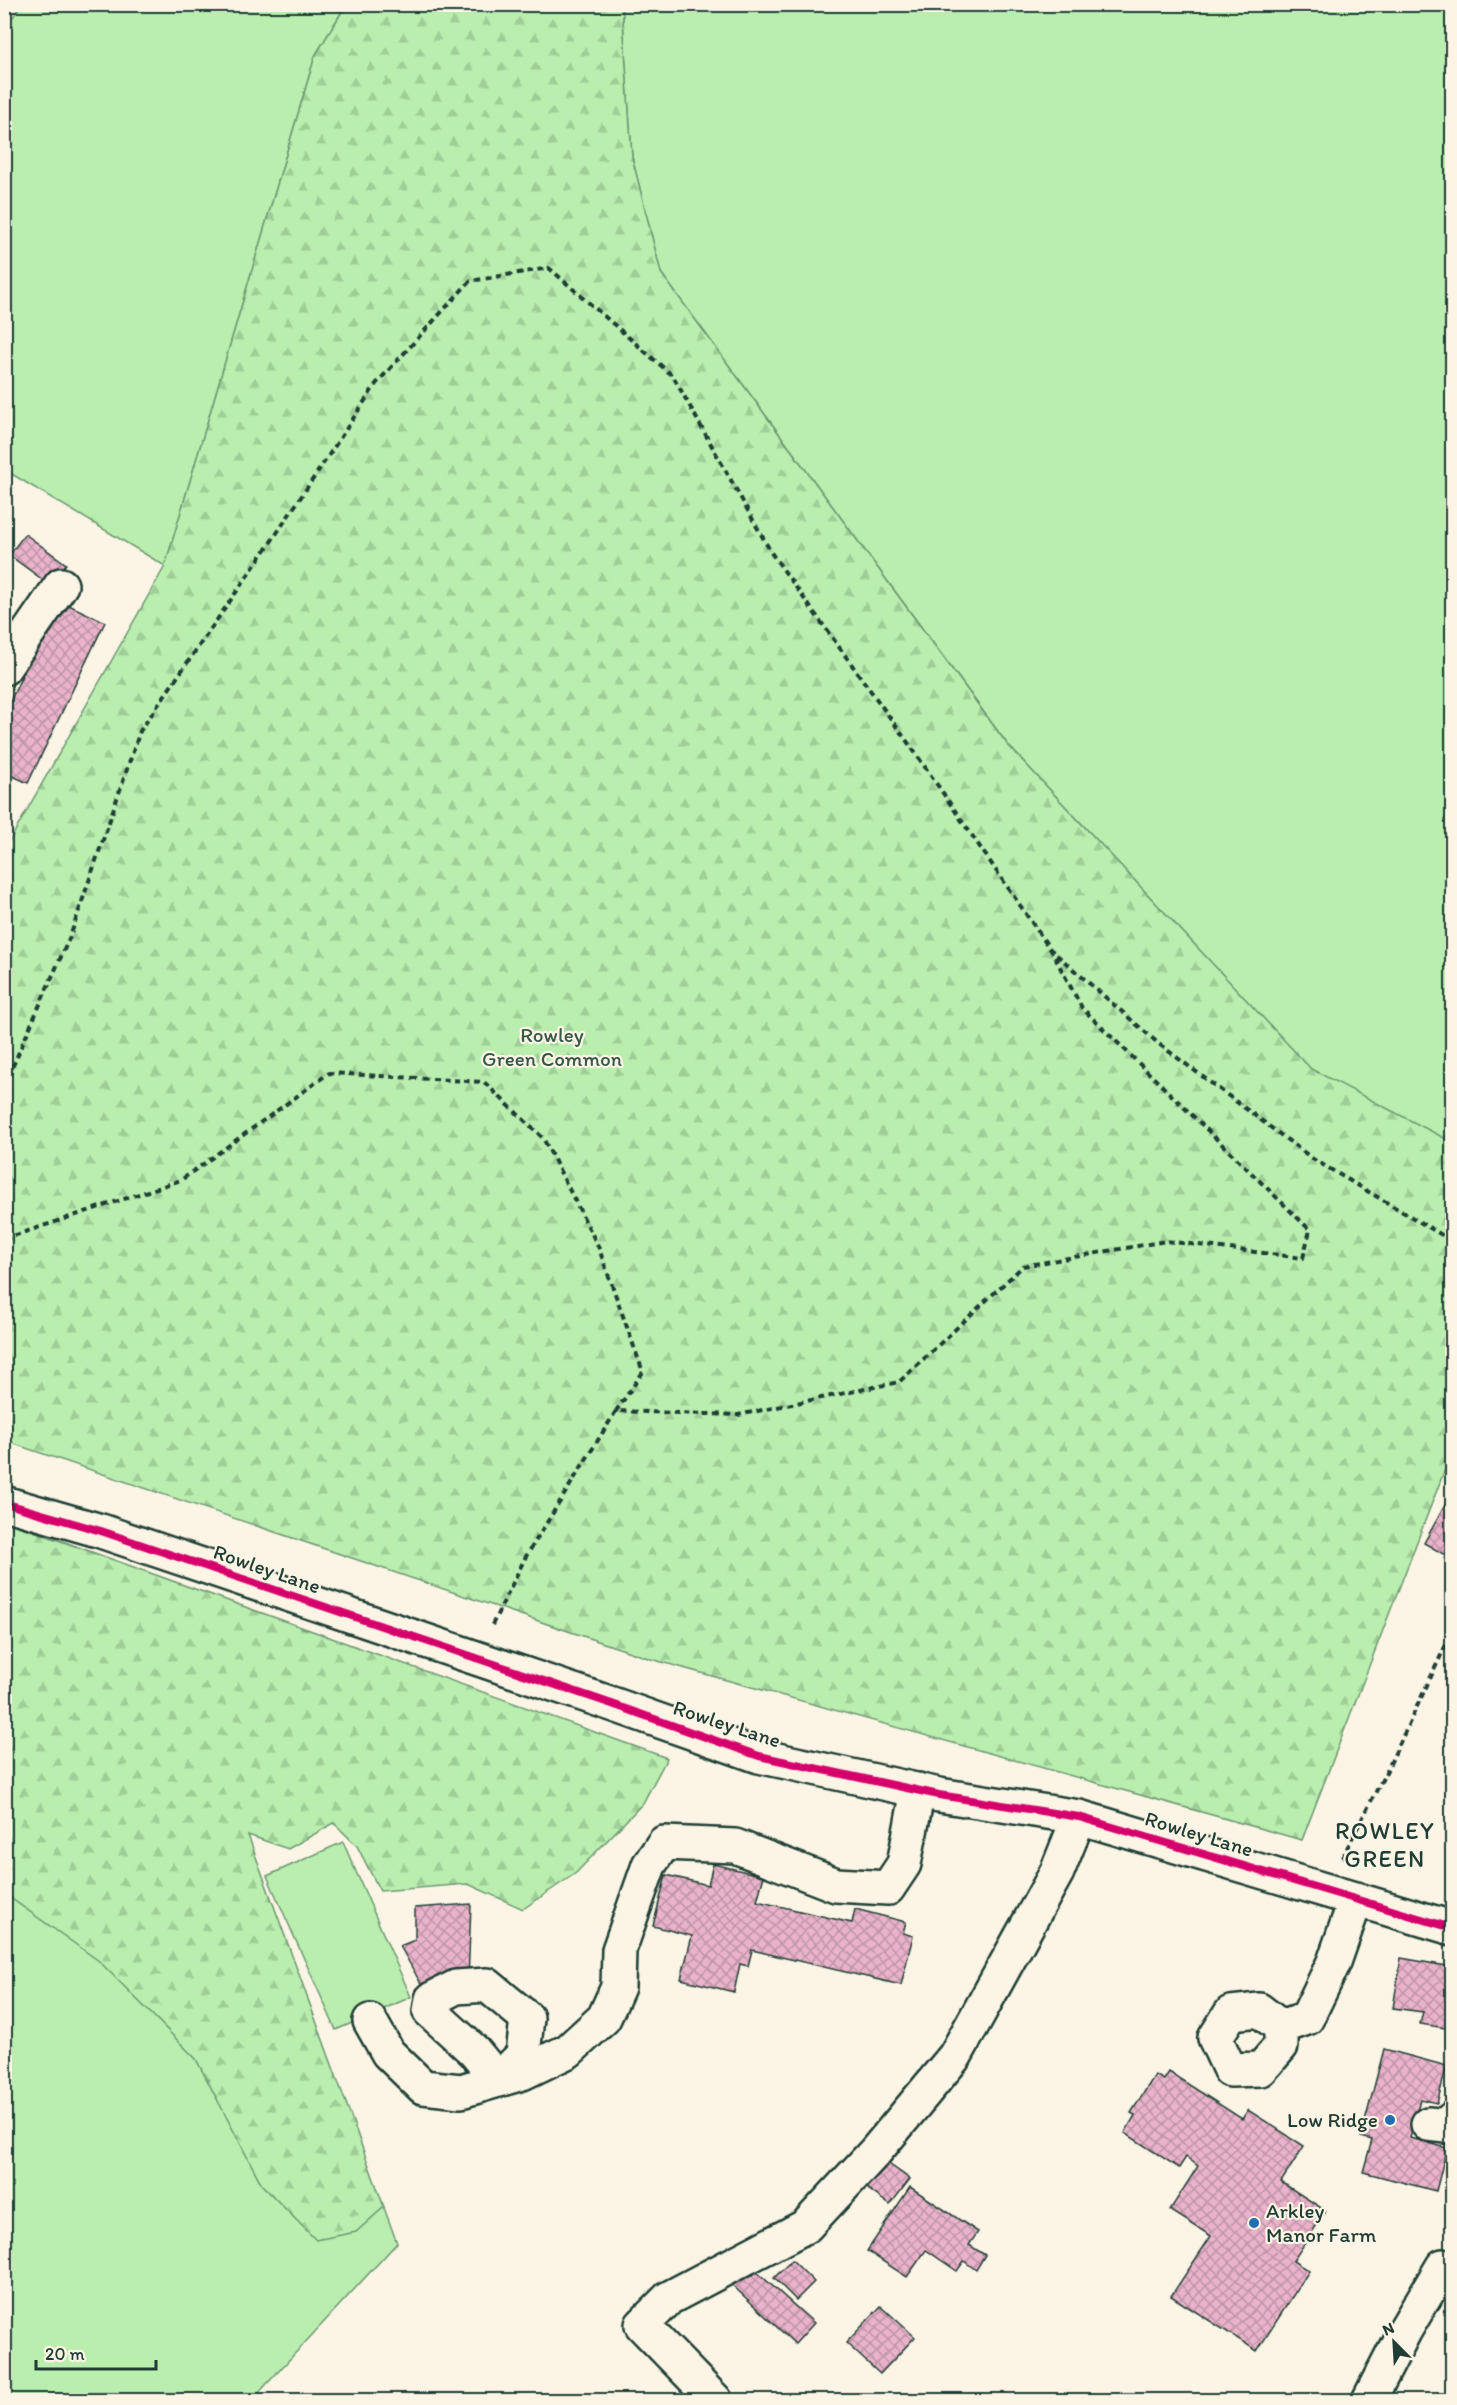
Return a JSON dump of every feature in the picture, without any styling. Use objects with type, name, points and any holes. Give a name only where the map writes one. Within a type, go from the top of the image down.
[{"type":"street","points":[[4,668],[61,585]]},
{"type":"street","name":"Rowley Lane","points":[[4,1503],[101,1531],[759,1756],[918,1790],[1080,1816],[1344,1896],[1450,1920]]},
{"type":"street","points":[[370,2021],[388,2054],[423,2087],[461,2091],[522,2073],[567,2051],[604,2018],[618,1987],[619,1950],[649,1865],[664,1843],[735,1846],[836,1885],[888,1888],[904,1864],[918,1790]]},
{"type":"street","points":[[715,2400],[642,2325],[669,2298],[806,2226],[875,2152],[955,2056],[1058,1872],[1080,1816]]},
{"type":"street","points":[[1281,2026],[1307,2018],[1334,1962],[1344,1896]]},
{"type":"street","points":[[1369,2400],[1406,2330],[1449,2268]]},
{"type":"path","points":[[4,1086],[71,934],[140,731],[275,536],[376,384],[470,281],[549,268],[673,376],[772,554],[914,752],[1050,949],[1082,1008],[1310,1230],[1303,1258],[1166,1241],[1023,1266],[899,1382],[738,1415],[616,1411]]},
{"type":"path","points":[[1050,949],[1159,1044],[1313,1159],[1452,1241]]},
{"type":"path","points":[[4,1239],[181,1180],[329,1073],[484,1082],[543,1138],[598,1246],[643,1372],[616,1411],[525,1558],[496,1613],[479,1660]]},
{"type":"path","points":[[1344,1896],[1345,1849],[1388,1768],[1452,1632]]},
{"type":"green space","points":[[21,5],[346,5],[315,56],[165,566],[5,470],[4,30]]},
{"type":"green space","name":"Rowley Green Common","points":[[346,5],[622,5],[632,157],[661,273],[1007,744],[1311,1069],[1452,1142],[1452,1451],[1302,1840],[651,1659],[5,1441],[5,849],[165,566],[315,56]]},
{"type":"green space","points":[[622,5],[1452,5],[1452,1145],[1317,1076],[1008,745],[661,273],[632,157]]},
{"type":"green space","points":[[4,1519],[118,1562],[216,1750],[397,2243],[252,2400],[5,2400]]},
{"type":"green space","points":[[5,1521],[667,1758],[643,1803],[576,1873],[523,1909],[468,1884],[380,1891],[357,1846],[334,1823],[288,1849],[248,1835],[384,2207],[356,2232],[316,2240],[262,2185],[196,2059],[99,1961],[5,1894]]},
{"type":"green space","points":[[343,1842],[411,1997],[336,2030],[267,1876]]},
{"type":"building","points":[[25,534],[66,564],[50,585],[9,555]]},
{"type":"building","points":[[58,600],[105,622],[28,783],[4,772],[4,714]]},
{"type":"building","points":[[1450,1496],[1452,1497],[1452,1559],[1424,1543]]},
{"type":"building","points":[[713,1864],[764,1876],[757,1901],[852,1923],[855,1909],[906,1922],[903,1933],[913,1936],[901,1985],[752,1950],[748,1966],[740,1964],[734,1992],[681,1979],[692,1936],[653,1926],[666,1875],[708,1885]]},
{"type":"building","points":[[471,1904],[468,1981],[425,1991],[400,1946],[415,1940],[415,1908]]},
{"type":"building","points":[[1401,1958],[1452,1967],[1452,2029],[1420,2024],[1423,2012],[1393,2008]]},
{"type":"building","name":"Low Ridge","points":[[1384,2049],[1447,2066],[1437,2103],[1420,2099],[1410,2138],[1447,2148],[1436,2191],[1363,2172],[1372,2140],[1361,2137]]},
{"type":"building","name":"Arkley Manor Farm","points":[[1169,2072],[1242,2119],[1248,2110],[1304,2146],[1281,2182],[1326,2211],[1293,2261],[1309,2271],[1257,2351],[1171,2296],[1211,2236],[1170,2210],[1198,2166],[1186,2157],[1179,2168],[1125,2133],[1135,2115],[1131,2113],[1155,2075],[1164,2080]]},
{"type":"building","points":[[876,2155],[910,2179],[890,2205],[857,2181]]},
{"type":"building","points":[[910,2187],[978,2232],[969,2245],[985,2255],[976,2270],[964,2261],[957,2271],[926,2250],[907,2277],[867,2251]]},
{"type":"building","points":[[792,2260],[814,2282],[796,2300],[774,2278]]},
{"type":"building","points":[[748,2264],[814,2323],[795,2344],[730,2283]]},
{"type":"building","points":[[881,2306],[915,2337],[880,2374],[846,2343]]},
{"type":"cycle path","points":[[4,1503],[101,1531],[759,1756],[939,1795],[1079,1817],[1452,1928]]},
{"type":"place","name":"Low Ridge","points":[[1390,2120]]},
{"type":"place","name":"Arkley Manor Farm","points":[[1254,2223]]},
{"type":"district","name":"ROWLEY GREEN","points":[[1385,1845]]}]
